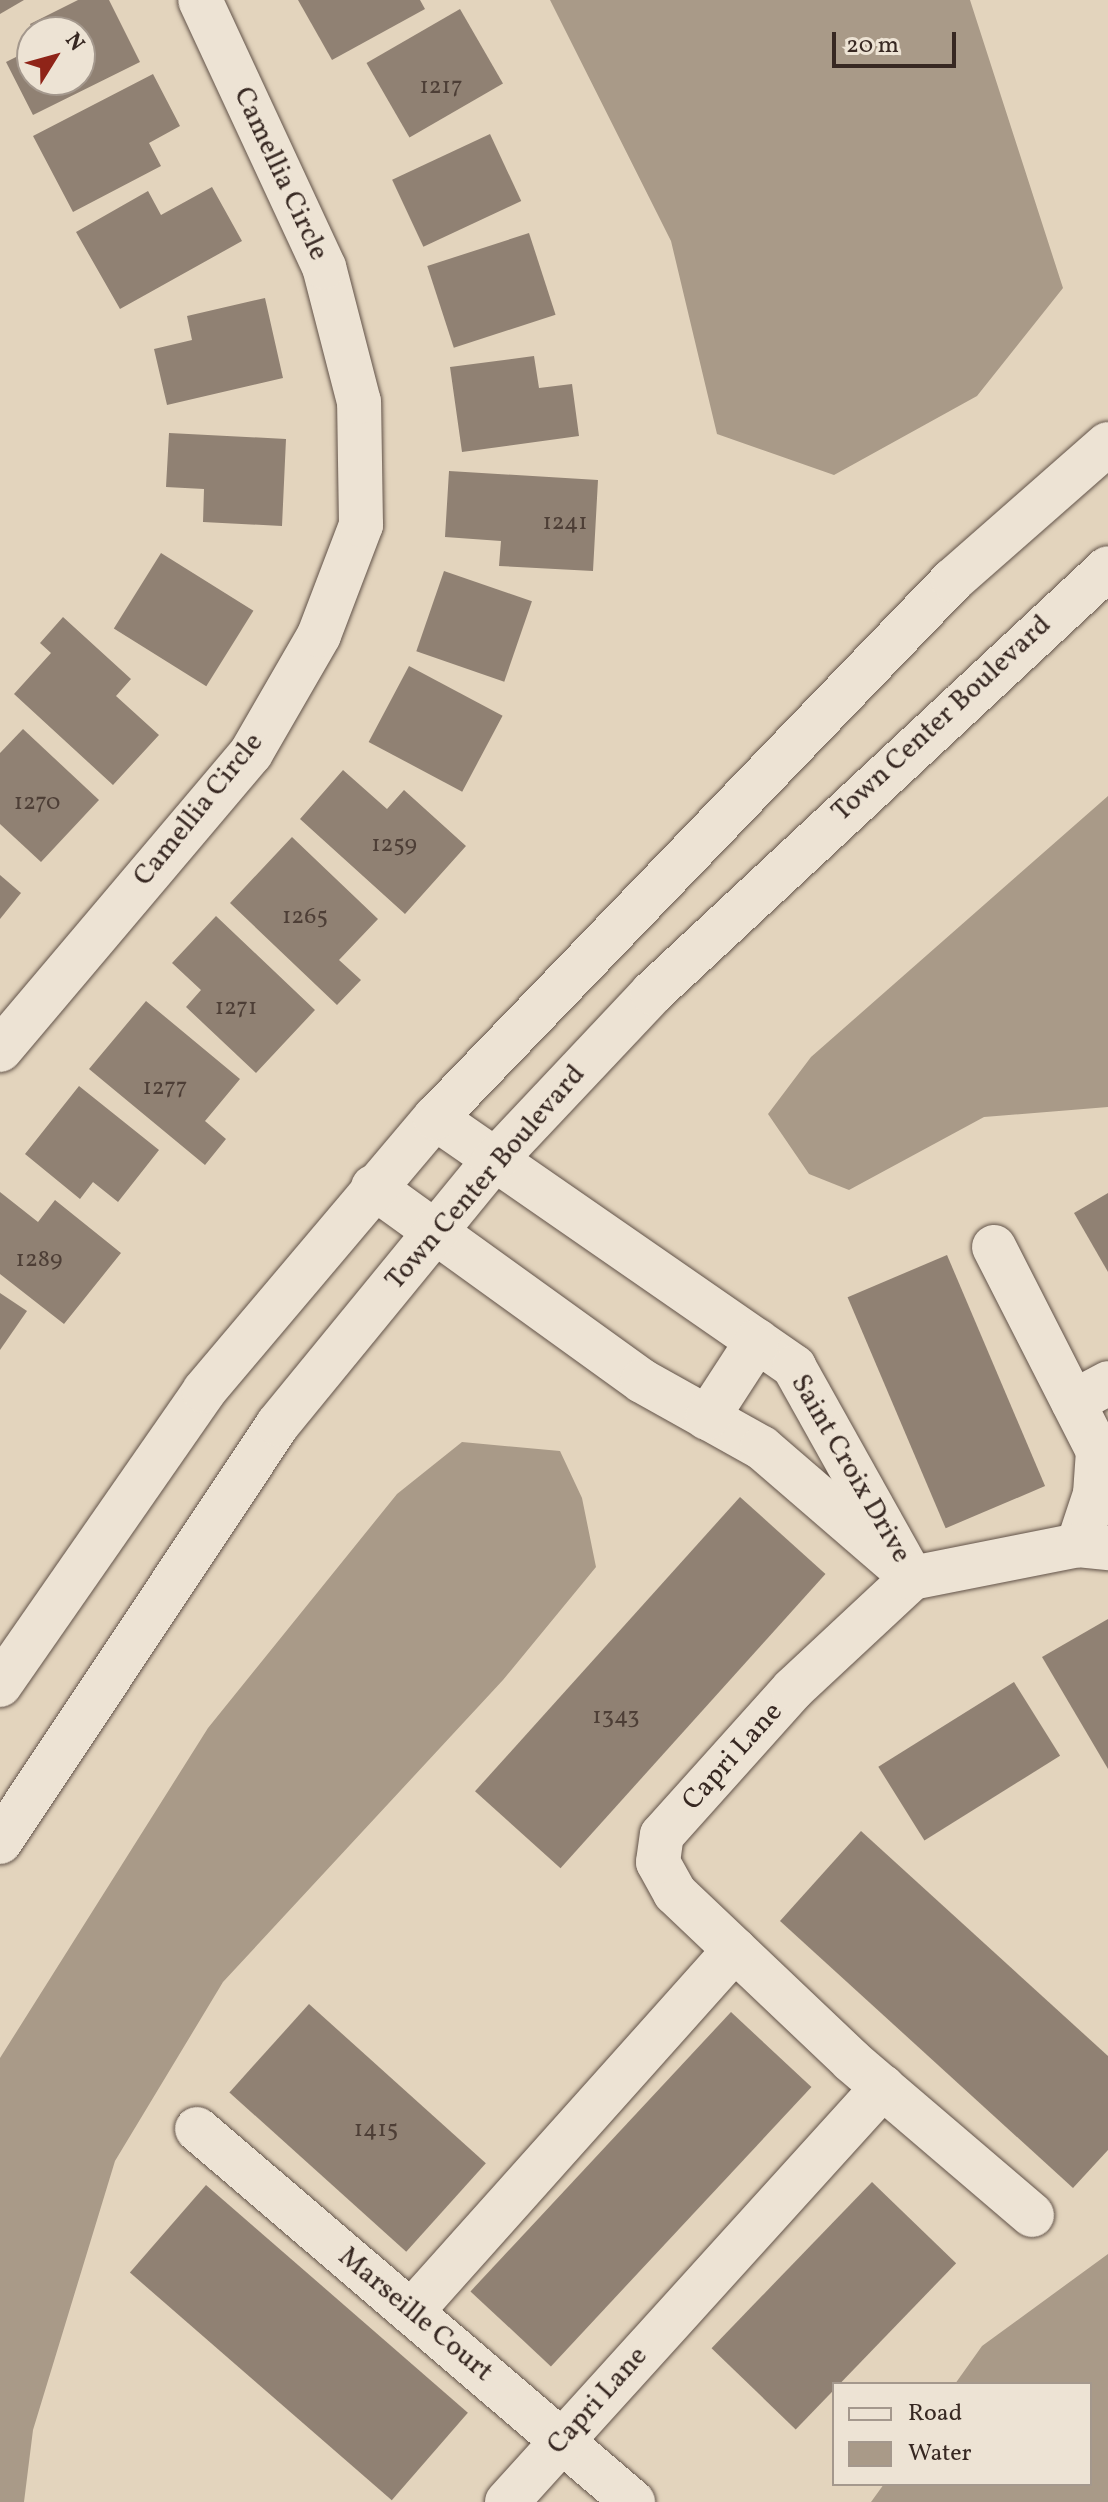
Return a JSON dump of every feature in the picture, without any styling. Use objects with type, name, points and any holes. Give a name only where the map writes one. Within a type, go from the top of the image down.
[{"type":"street","name":"Camellia Circle","points":[[0,1050],[251,753],[319,635],[361,525],[359,402],[324,267],[200,0]]},
{"type":"street","points":[[0,1685],[204,1391],[373,1187],[435,1118],[953,580],[1108,444]]},
{"type":"street","name":"Town Center Boulevard","points":[[0,1842],[278,1424],[492,1163],[652,993],[1108,568]]},
{"type":"street","name":"Saint Croix Drive","points":[[435,1118],[492,1163],[794,1367],[912,1578]]},
{"type":"street","name":"Saint Croix Drive","points":[[373,1187],[642,1381],[762,1448],[912,1578]]},
{"type":"street","points":[[912,1578],[1093,1547],[1098,1451],[1091,1393],[994,1247]]},
{"type":"street","points":[[707,1418],[757,1341]]},
{"type":"street","name":"Capri Lane","points":[[912,1578],[793,1689],[662,1835],[658,1862],[675,1893],[735,1950],[883,2087],[1032,2215]]},
{"type":"street","points":[[411,2312],[735,1950]]},
{"type":"street","name":"Capri Lane","points":[[507,2502],[883,2087]]},
{"type":"street","name":"Marseille Court","points":[[197,2129],[633,2502]]},
{"type":"water","points":[[550,0],[970,0],[1063,288],[977,396],[834,475],[717,434],[671,241]]},
{"type":"water","points":[[1108,796],[1108,1107],[984,1117],[849,1190],[809,1174],[768,1114],[811,1057]]},
{"type":"water","points":[[462,1442],[560,1451],[582,1498],[596,1567],[503,1680],[223,1982],[115,2161],[33,2430],[24,2502],[0,2502],[0,2058],[208,1728],[397,1494]]},
{"type":"water","points":[[1108,2254],[1108,2502],[871,2502],[883,2486],[1092,2486],[1092,2382],[956,2382],[982,2346]]},
{"type":"building","points":[[0,0],[24,0],[0,14]]},
{"type":"building","points":[[78,0],[109,0],[140,62],[96,84],[96,16],[46,16]]},
{"type":"building","points":[[298,0],[420,0],[425,9],[332,60]]},
{"type":"building","points":[[460,9],[503,83],[409,137],[366,63]]},
{"type":"building","points":[[16,57],[16,82],[6,62]]},
{"type":"building","points":[[153,74],[180,126],[149,143],[161,166],[73,212],[33,136]]},
{"type":"building","points":[[23,96],[71,96],[33,115]]},
{"type":"building","points":[[490,134],[521,201],[423,247],[392,180]]},
{"type":"building","points":[[212,187],[242,241],[120,309],[76,232],[148,191],[161,215]]},
{"type":"building","points":[[529,233],[556,315],[454,348],[427,266]]},
{"type":"building","points":[[265,298],[283,378],[167,405],[154,349],[192,340],[187,316]]},
{"type":"building","points":[[534,356],[539,388],[572,384],[579,436],[462,452],[450,367]]},
{"type":"building","points":[[169,433],[286,439],[282,526],[203,522],[204,489],[166,487]]},
{"type":"building","points":[[449,471],[598,480],[593,571],[499,566],[501,541],[445,537]]},
{"type":"building","points":[[161,553],[253,611],[206,686],[114,628]]},
{"type":"building","points":[[444,571],[532,601],[504,682],[416,651]]},
{"type":"building","points":[[63,617],[131,679],[116,696],[159,735],[113,785],[14,694],[51,653],[40,643]]},
{"type":"building","points":[[409,666],[503,716],[462,792],[369,742]]},
{"type":"building","points":[[23,729],[99,800],[41,862],[0,824],[0,753]]},
{"type":"building","points":[[343,770],[387,809],[404,790],[466,846],[405,914],[300,819]]},
{"type":"building","points":[[292,837],[378,919],[339,960],[361,980],[337,1005],[230,903]]},
{"type":"building","points":[[0,875],[21,893],[0,919]]},
{"type":"building","points":[[216,916],[315,1010],[256,1073],[186,1007],[201,990],[172,963]]},
{"type":"building","points":[[146,1001],[240,1079],[205,1121],[226,1139],[205,1165],[89,1069]]},
{"type":"building","points":[[79,1086],[159,1150],[118,1202],[93,1182],[80,1199],[25,1154]]},
{"type":"building","points":[[0,1192],[38,1222],[55,1200],[121,1253],[64,1324],[0,1274]]},
{"type":"building","points":[[1108,1193],[1108,1272],[1074,1213]]},
{"type":"building","points":[[947,1255],[1045,1486],[946,1528],[848,1297]]},
{"type":"building","points":[[0,1293],[27,1311],[0,1350]]},
{"type":"building","points":[[740,1497],[825,1574],[560,1868],[475,1791]]},
{"type":"building","points":[[1108,1619],[1108,1769],[1042,1657]]},
{"type":"building","points":[[1014,1682],[1060,1756],[924,1841],[878,1767]]},
{"type":"building","points":[[861,1831],[1108,2056],[1108,2150],[1073,2188],[780,1921]]},
{"type":"building","points":[[309,2004],[486,2163],[406,2252],[229,2092]]},
{"type":"building","points":[[731,2012],[811,2087],[551,2366],[470,2291]]},
{"type":"building","points":[[872,2182],[956,2263],[842,2382],[832,2382],[832,2392],[796,2429],[712,2348]]},
{"type":"building","points":[[206,2185],[468,2413],[392,2500],[130,2273]]}]
